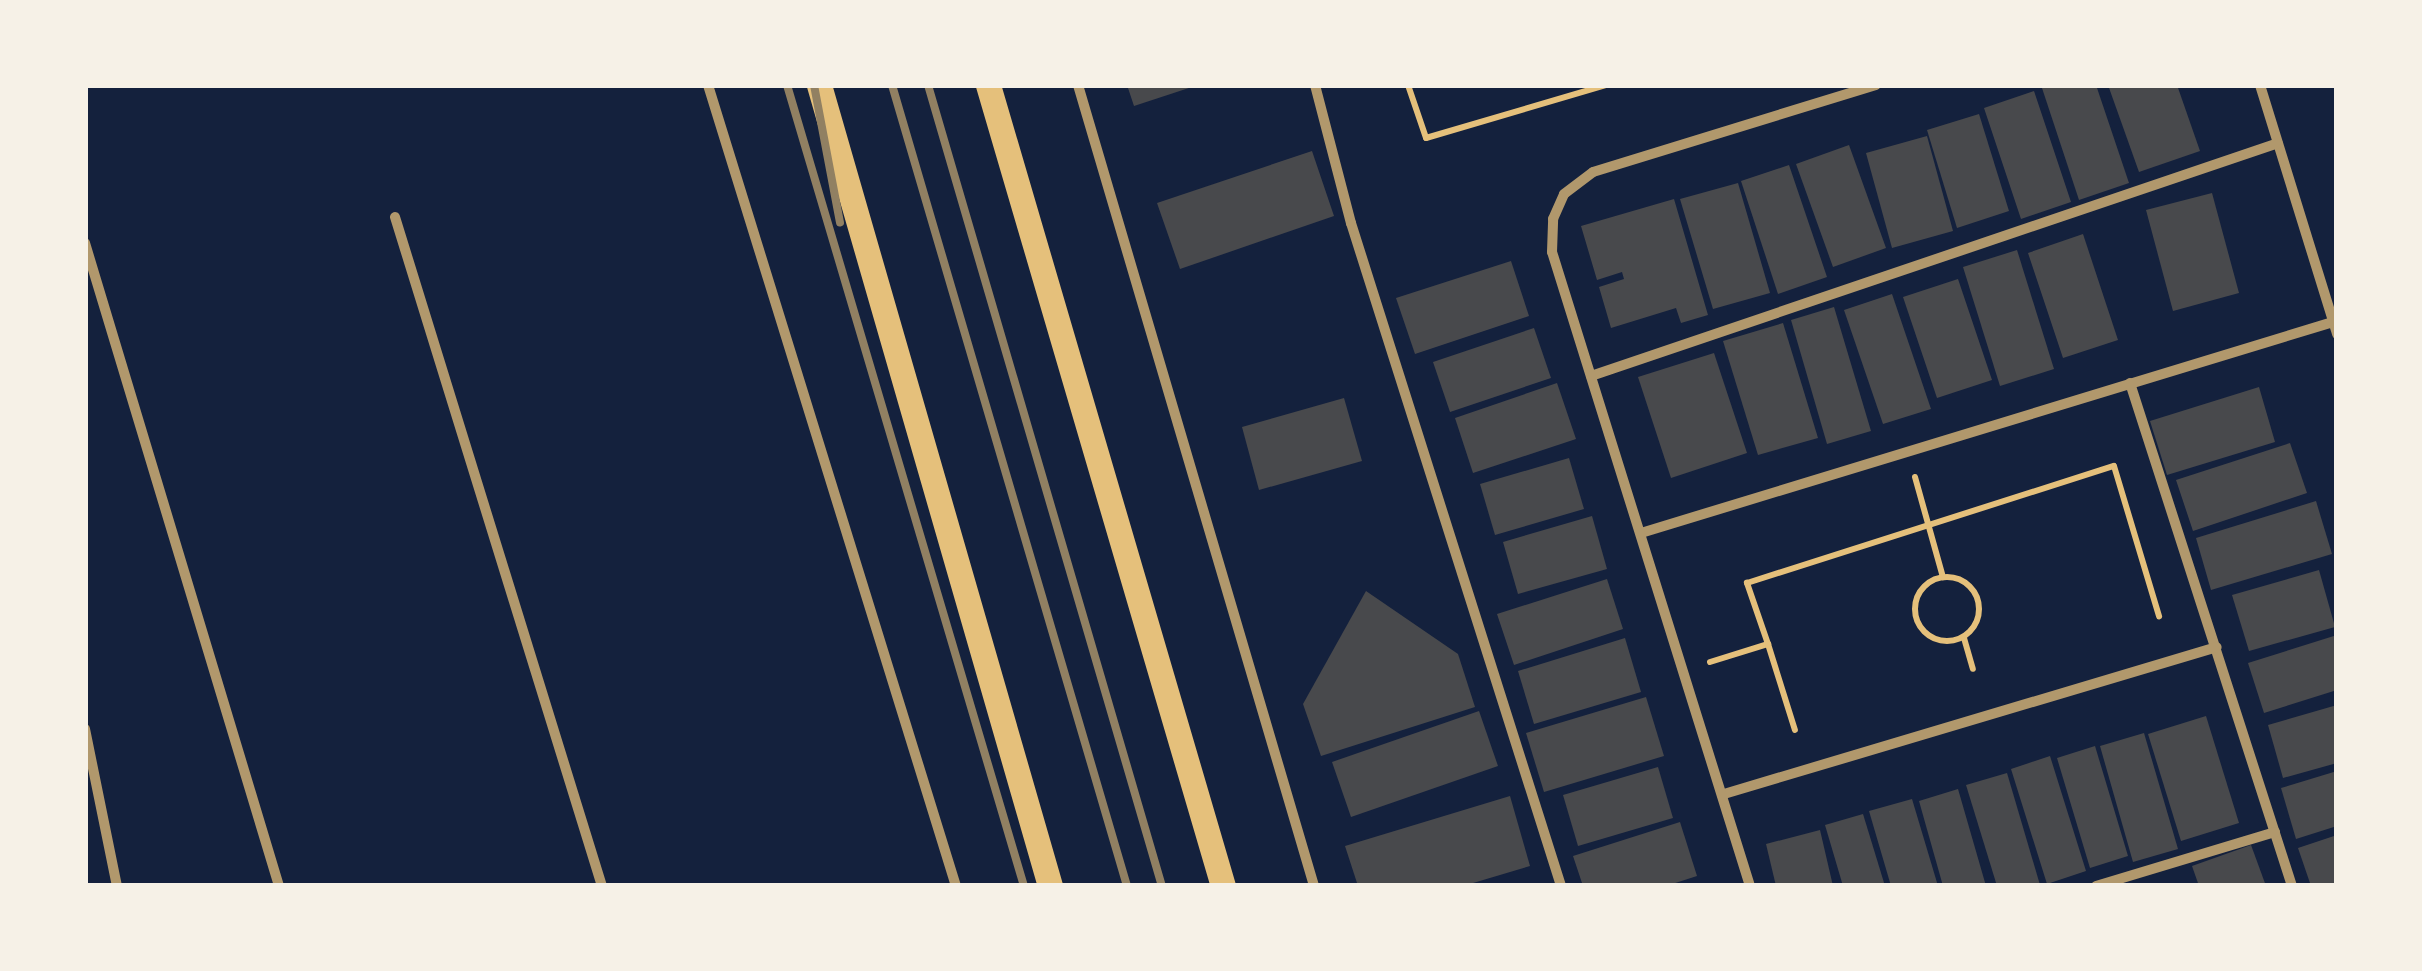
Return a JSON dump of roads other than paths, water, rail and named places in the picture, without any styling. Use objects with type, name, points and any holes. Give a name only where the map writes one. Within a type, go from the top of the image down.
[{"type":"main road","points":[[819,85],[1050,886]]},
{"type":"main road","points":[[988,85],[1223,886]]},
{"type":"street","points":[[708,85],[956,886]]},
{"type":"street","points":[[1078,85],[1314,886]]},
{"type":"street","points":[[1315,85],[1352,223],[1561,886]]},
{"type":"street","points":[[1750,886],[1552,252],[1553,218],[1564,194],[1593,172],[1876,85]]},
{"type":"street","points":[[2260,85],[2337,334]]},
{"type":"street","points":[[1591,376],[2278,143]]},
{"type":"street","points":[[396,217],[602,886]]},
{"type":"street","points":[[85,243],[279,886]]},
{"type":"street","points":[[1641,533],[2333,322]]},
{"type":"street","points":[[2130,383],[2292,886]]},
{"type":"street","points":[[1724,794],[2217,647]]},
{"type":"street","points":[[85,729],[117,886]]},
{"type":"street","points":[[2096,886],[2275,832]]},
{"type":"railway","points":[[787,85],[1024,886]]},
{"type":"railway","points":[[814,85],[840,223]]},
{"type":"railway","points":[[892,85],[1127,886]]},
{"type":"railway","points":[[928,85],[1162,886]]}]
